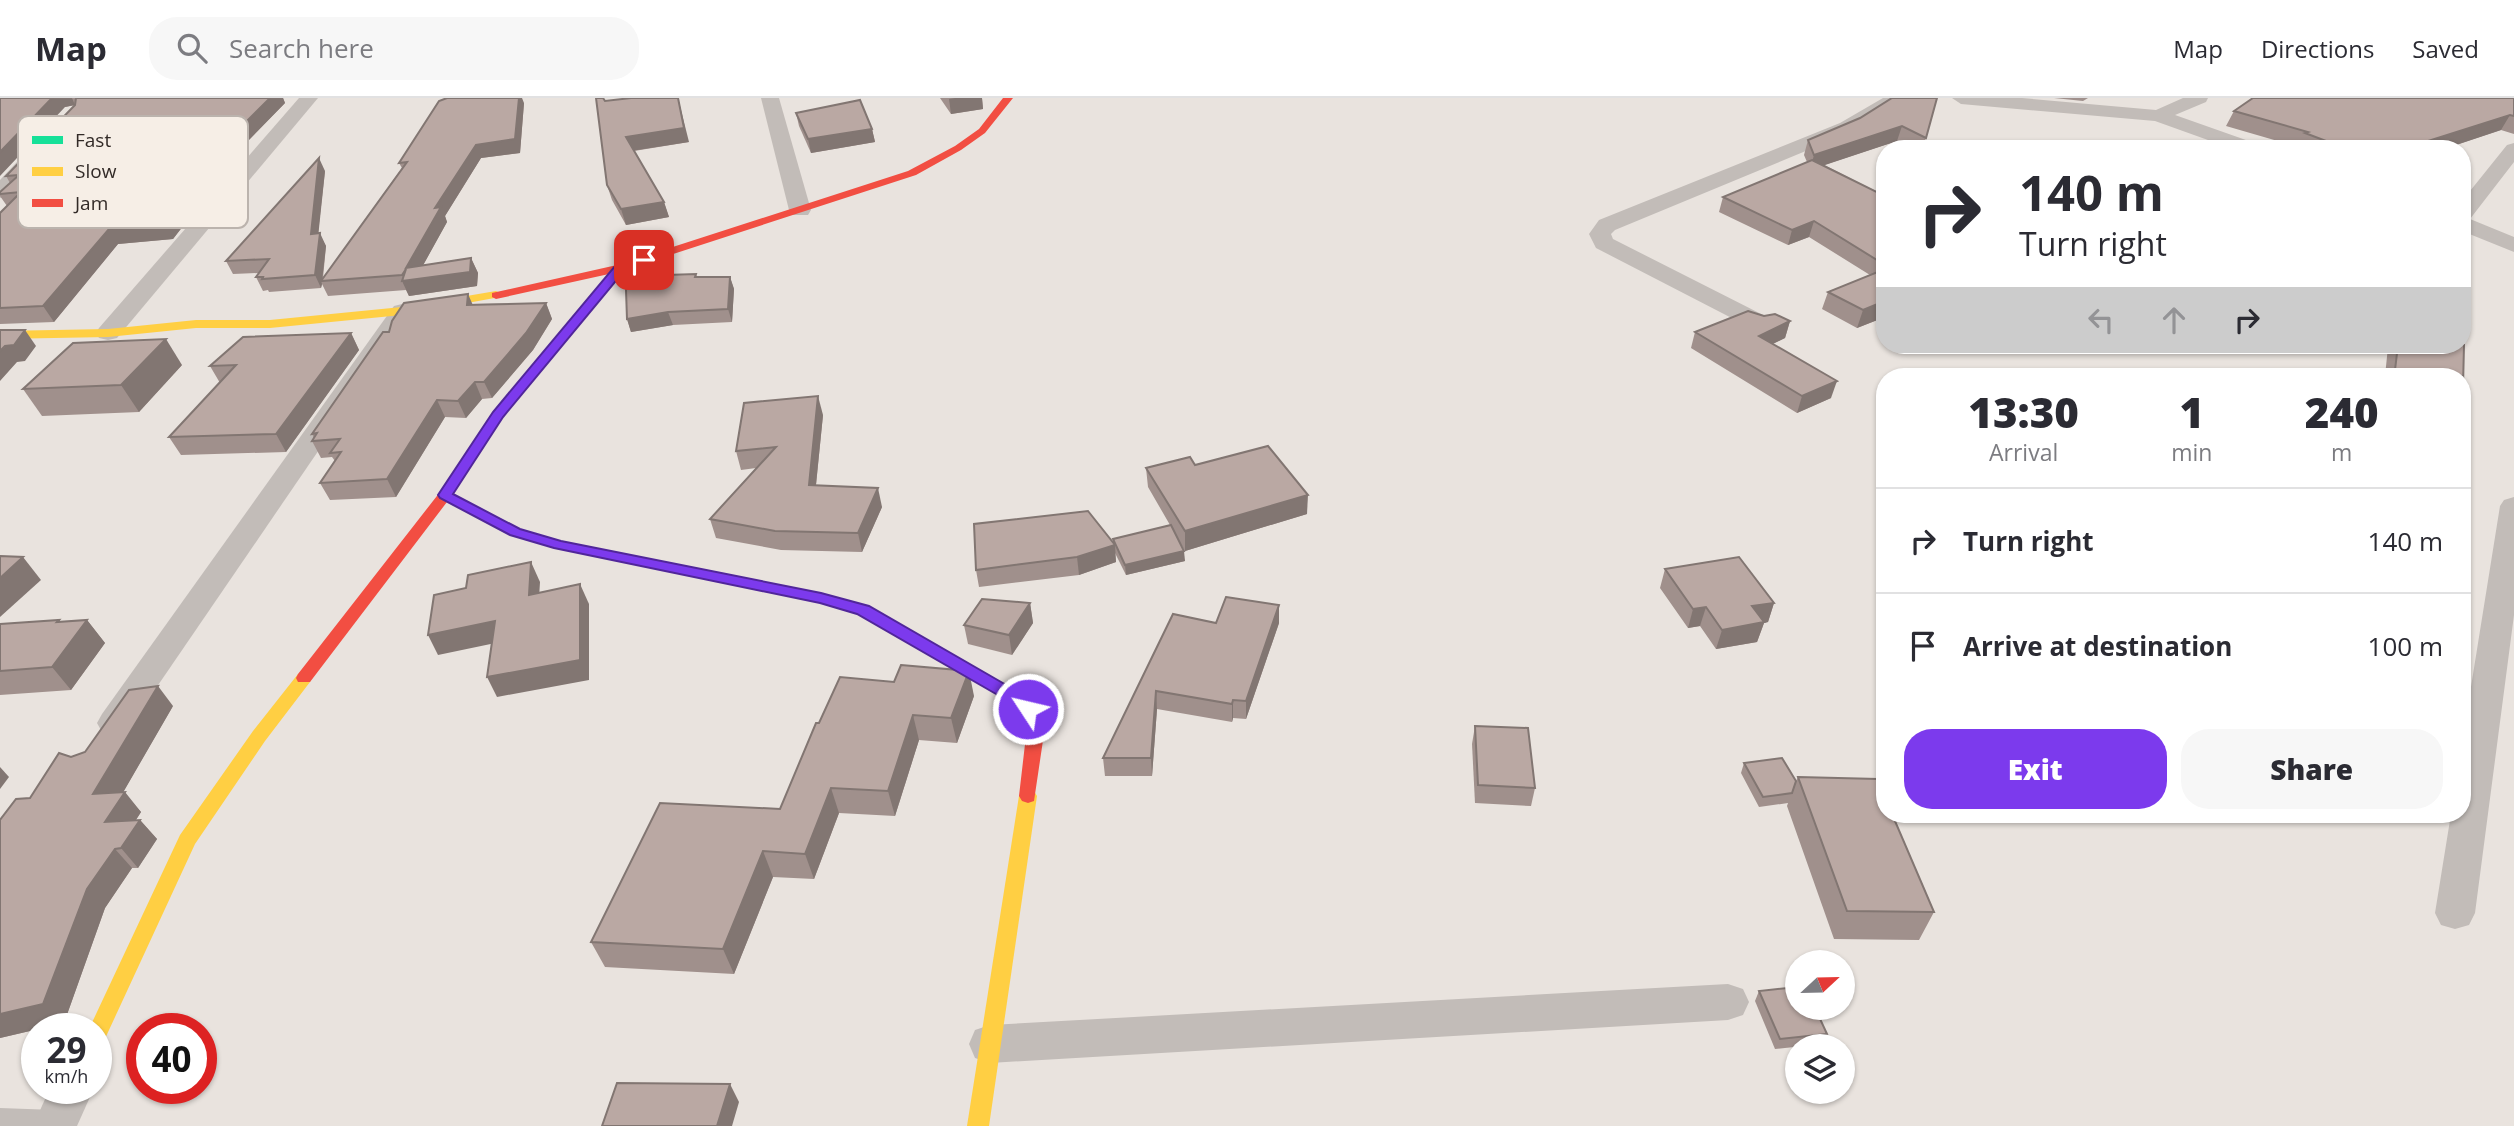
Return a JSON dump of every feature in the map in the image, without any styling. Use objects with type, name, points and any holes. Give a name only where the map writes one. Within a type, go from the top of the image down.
[{"type":"street","points":[[248,169],[309,98]]},
{"type":"street","points":[[770,98],[800,209]]},
{"type":"street","points":[[0,335],[108,333],[196,324],[270,324],[402,311],[516,292],[620,268],[912,173],[958,148],[982,131],[1008,98]]},
{"type":"street","points":[[1760,323],[1604,243],[1600,234],[1607,225],[1847,127],[1896,98]]},
{"type":"street","points":[[1961,98],[2158,116],[2227,140]]},
{"type":"street","points":[[2158,116],[2199,98]]},
{"type":"street","points":[[2471,204],[2514,149]]},
{"type":"street","points":[[0,192],[18,173]]},
{"type":"street","points":[[2471,227],[2514,245]]},
{"type":"street","points":[[108,333],[198,228]]},
{"type":"street","points":[[107,1013],[187,840],[258,736],[445,495],[498,415],[620,268]]},
{"type":"street","points":[[95,750],[402,311]]},
{"type":"street","points":[[445,495],[515,532],[559,545],[821,598],[863,610],[1002,690],[1028,709],[1036,727],[1034,762],[978,1126]]},
{"type":"street","points":[[2471,803],[2514,506]]},
{"type":"street","points":[[2455,913],[2468,823]]},
{"type":"street","points":[[990,1044],[1728,1002]]},
{"type":"lane","points":[[0,1118],[61,1111]]},
{"type":"building","points":[[0,98],[52,98],[35,116],[18,116],[18,133],[0,152]]},
{"type":"building","points":[[76,98],[270,98],[248,120],[248,116],[64,116],[75,105]]},
{"type":"building","points":[[447,98],[519,98],[515,139],[476,145],[435,208],[441,207],[406,268],[471,258],[470,272],[402,281],[406,269],[402,275],[321,281],[407,162],[399,163],[439,101]]},
{"type":"building","points":[[596,98],[603,98],[605,101],[678,98],[684,128],[626,137],[664,202],[621,209],[607,185]]},
{"type":"building","points":[[1892,98],[1937,98],[1926,138],[1902,126],[1814,155],[1808,140],[1860,118]]},
{"type":"building","points":[[2253,98],[2514,98],[2514,116],[2431,140],[2323,140],[2305,133],[2308,132],[2234,111]]},
{"type":"building","points":[[860,100],[872,129],[808,139],[796,113]]},
{"type":"building","points":[[319,158],[311,234],[320,233],[315,275],[262,279],[263,277],[256,277],[269,259],[226,261]]},
{"type":"building","points":[[1812,160],[1876,192],[1876,259],[1814,221],[1792,230],[1723,197]]},
{"type":"building","points":[[18,164],[18,175],[6,176]]},
{"type":"building","points":[[18,176],[18,192],[0,192]]},
{"type":"building","points":[[18,195],[18,228],[120,228],[109,229],[43,306],[0,308],[0,213]]},
{"type":"building","points":[[1876,273],[1876,305],[1863,310],[1828,292]]},
{"type":"building","points":[[696,274],[695,277],[730,277],[728,309],[668,312],[627,319],[626,290],[634,276]]},
{"type":"building","points":[[468,294],[467,305],[546,303],[526,333],[484,382],[475,382],[458,401],[437,400],[387,479],[320,483],[341,452],[330,453],[340,439],[312,441],[317,433],[312,434],[383,332],[389,332],[392,321],[404,303]]},
{"type":"building","points":[[1748,311],[1764,316],[1775,314],[1790,321],[1759,336],[1837,381],[1802,396],[1695,332]]},
{"type":"building","points":[[0,330],[25,330],[14,345],[5,346],[0,351]]},
{"type":"building","points":[[351,333],[276,434],[169,437],[236,365],[210,366],[243,337]]},
{"type":"building","points":[[166,339],[121,385],[23,389],[73,343]]},
{"type":"building","points":[[2397,354],[2464,354],[2463,368],[2395,368]]},
{"type":"building","points":[[818,396],[809,485],[878,488],[858,533],[775,531],[710,519],[776,447],[736,451],[744,403]]},
{"type":"building","points":[[1268,446],[1308,495],[1185,531],[1146,468],[1190,457],[1195,465]]},
{"type":"building","points":[[1088,511],[1115,545],[1077,557],[976,570],[974,524]]},
{"type":"building","points":[[1171,525],[1184,551],[1125,565],[1113,539]]},
{"type":"building","points":[[0,556],[23,557],[0,578]]},
{"type":"building","points":[[1739,557],[1774,603],[1752,606],[1764,622],[1722,630],[1706,607],[1693,609],[1665,569]]},
{"type":"building","points":[[531,562],[529,595],[580,584],[580,660],[487,677],[495,621],[428,635],[434,595],[466,588],[468,575]]},
{"type":"building","points":[[1226,597],[1279,605],[1246,701],[1233,700],[1232,704],[1156,691],[1151,758],[1103,758],[1173,614],[1216,623]]},
{"type":"building","points":[[982,599],[1030,603],[1009,635],[964,625]]},
{"type":"building","points":[[59,620],[57,622],[87,620],[52,667],[0,671],[0,624]]},
{"type":"building","points":[[901,665],[969,671],[951,718],[913,715],[888,791],[831,788],[805,854],[763,851],[723,949],[591,942],[660,803],[780,809],[816,723],[819,723],[840,677],[894,682]]},
{"type":"building","points":[[158,686],[93,794],[125,792],[105,822],[140,820],[121,848],[115,849],[87,889],[43,1004],[0,1014],[0,820],[16,799],[30,798],[59,753],[71,757],[85,752],[129,690]]},
{"type":"building","points":[[1475,726],[1528,728],[1535,788],[1478,785]]},
{"type":"building","points":[[1782,758],[1796,781],[1792,793],[1763,797],[1744,763]]},
{"type":"building","points":[[1798,777],[1876,779],[1876,823],[1896,823],[1934,912],[1847,911]]},
{"type":"building","points":[[1785,988],[1785,1020],[1821,1020],[1827,1034],[1785,1034],[1785,1038],[1780,1039],[1759,991]]},
{"type":"building","points":[[617,1083],[730,1084],[717,1126],[602,1126]]},
{"type":"traffic: fast","points":[[445,495],[515,532],[560,545],[821,598],[852,607]]},
{"type":"traffic: slow","points":[[0,335],[108,333],[196,324],[270,324],[402,311],[496,295]]},
{"type":"traffic: slow","points":[[107,1013],[187,840],[259,736],[304,678]]},
{"type":"traffic: slow","points":[[978,1126],[1028,796]]},
{"type":"traffic: jam","points":[[496,295],[620,268],[912,173],[958,148],[982,131],[1008,98]]},
{"type":"traffic: jam","points":[[304,678],[445,495],[498,415],[620,268]]},
{"type":"traffic: jam","points":[[852,607],[863,610],[1002,690],[1028,709],[1036,727],[1028,796]]},
{"type":"route","points":[[644,260],[620,268],[498,415],[445,495],[515,532],[559,545],[821,598],[863,610],[1002,690],[1028,709]]}]
